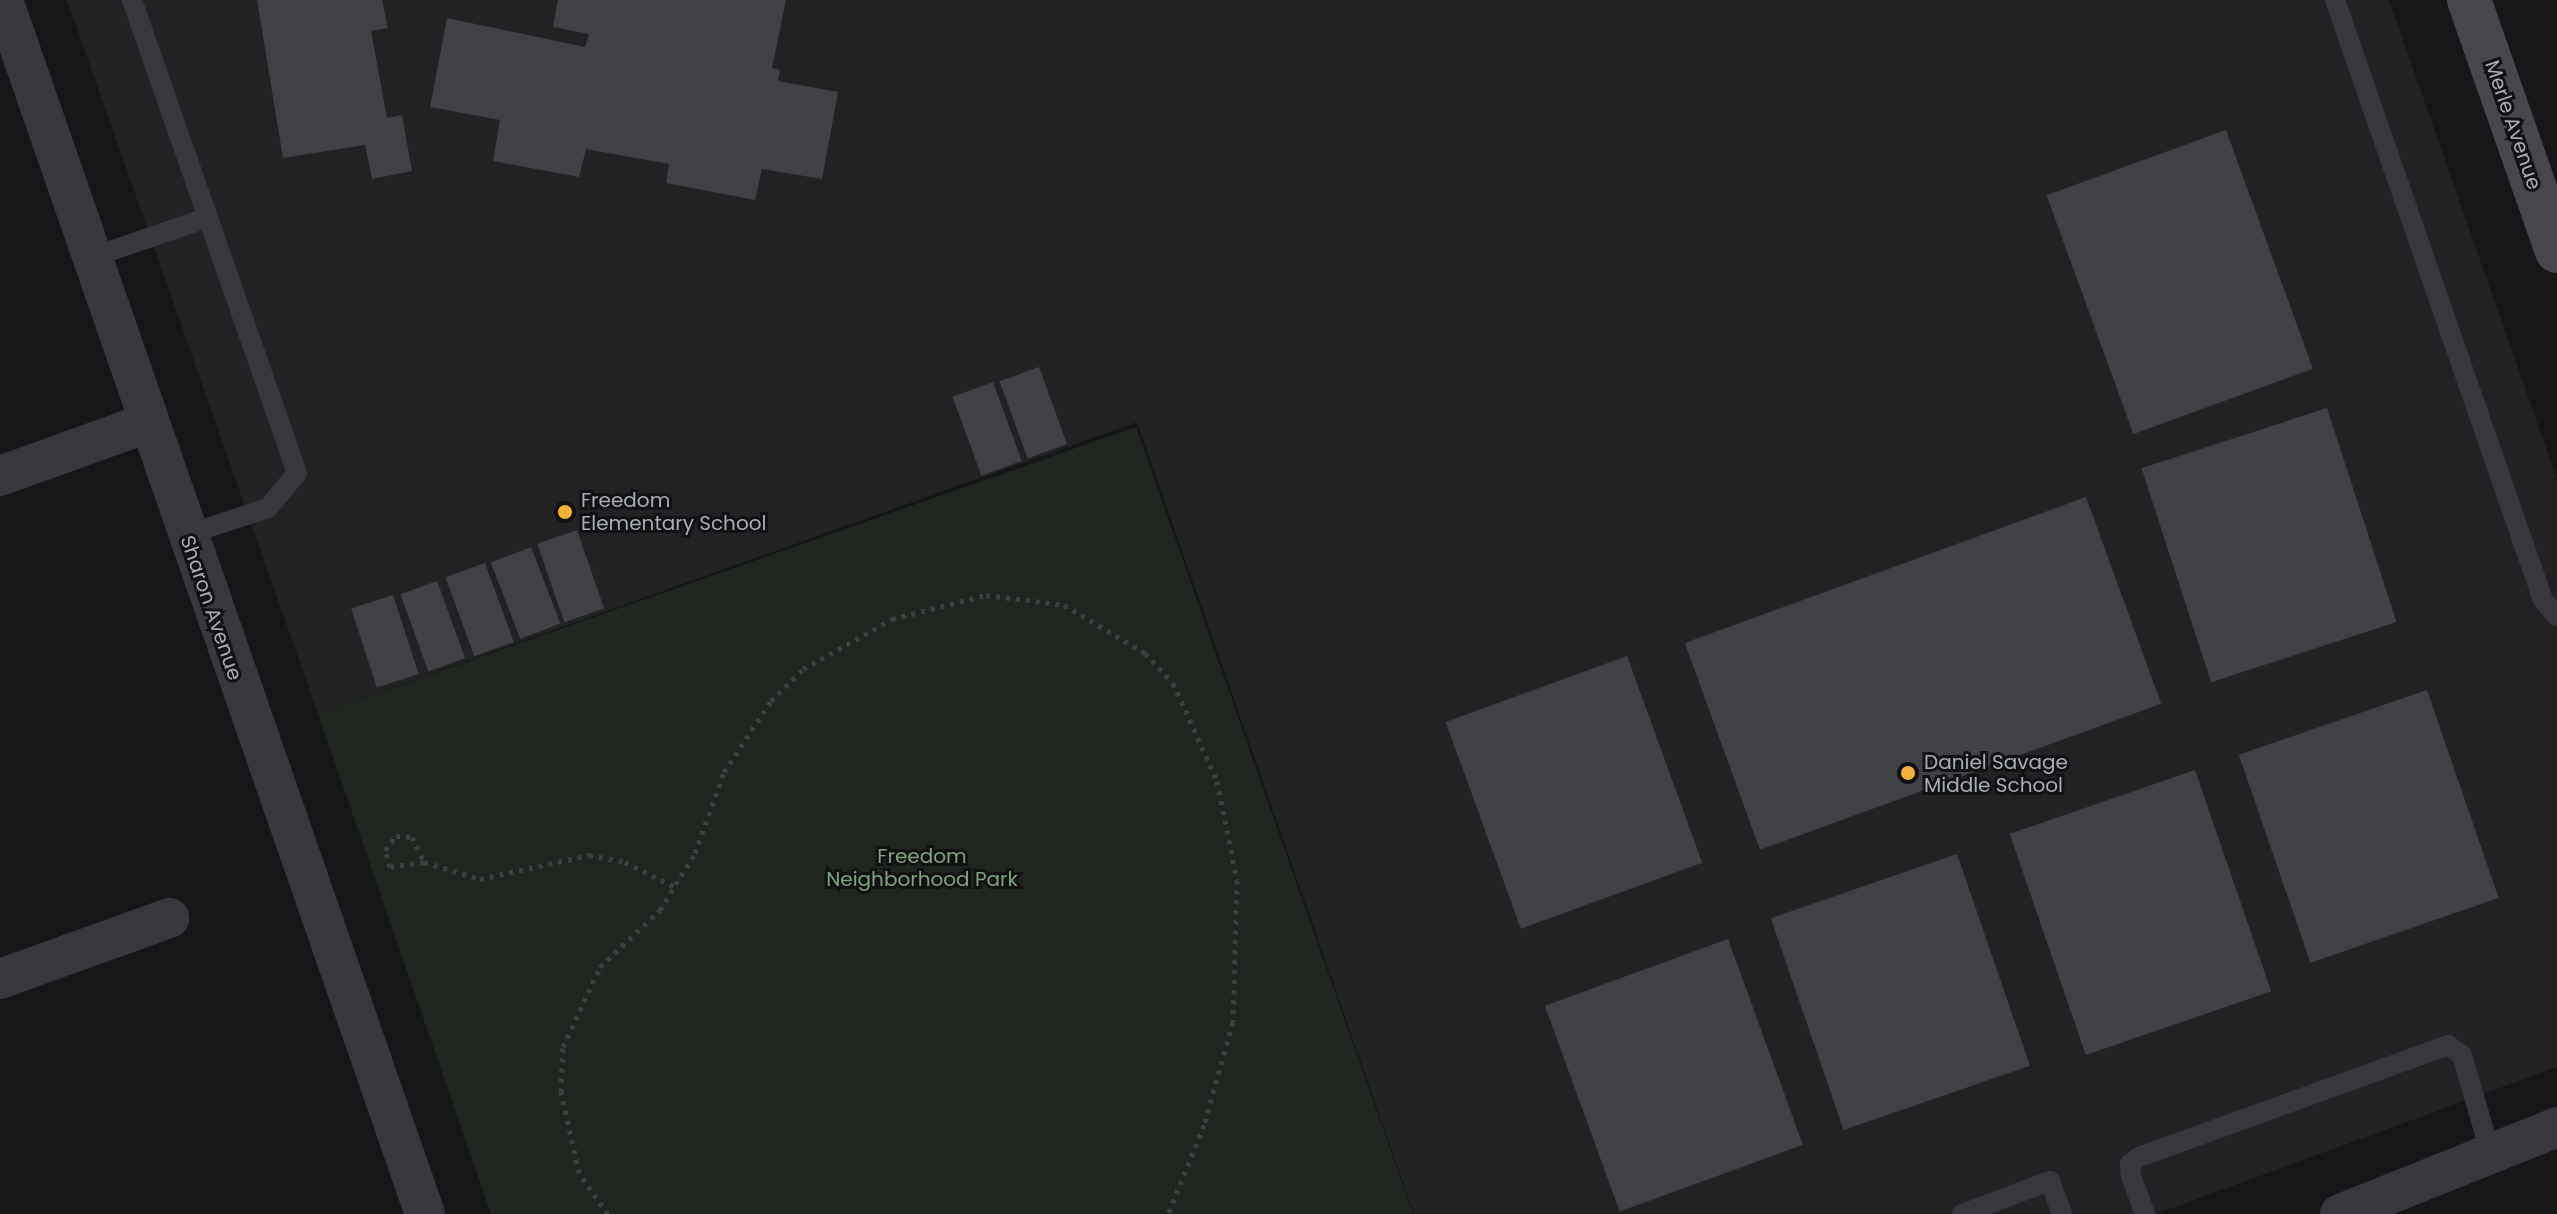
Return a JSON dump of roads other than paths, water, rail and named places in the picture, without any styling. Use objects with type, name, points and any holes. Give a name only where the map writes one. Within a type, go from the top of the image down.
[{"type":"street","name":"Sharon Avenue","points":[[3,0],[147,423],[425,1214]]},
{"type":"street","name":"Merle Avenue","points":[[2469,0],[2557,251]]},
{"type":"street","points":[[0,476],[147,423]]},
{"type":"street","points":[[0,979],[169,918]]},
{"type":"street","points":[[2340,1214],[2557,1127]]},
{"type":"lane","points":[[132,0],[297,473],[268,508],[186,535]]},
{"type":"lane","points":[[2335,0],[2543,600],[2557,616]]},
{"type":"lane","points":[[90,258],[206,218]]},
{"type":"lane","points":[[2145,1214],[2131,1176],[2130,1164],[2139,1157],[2448,1045],[2462,1055],[2491,1155]]},
{"type":"lane","points":[[1962,1214],[2050,1181],[2062,1214]]},
{"type":"place","name":"Freedom Elementary School","points":[[565,512]]},
{"type":"place","name":"Daniel Savage Middle School","points":[[1908,773]]},
{"type":"park label","name":"Freedom Neighborhood Park","points":[[922,868]]}]
